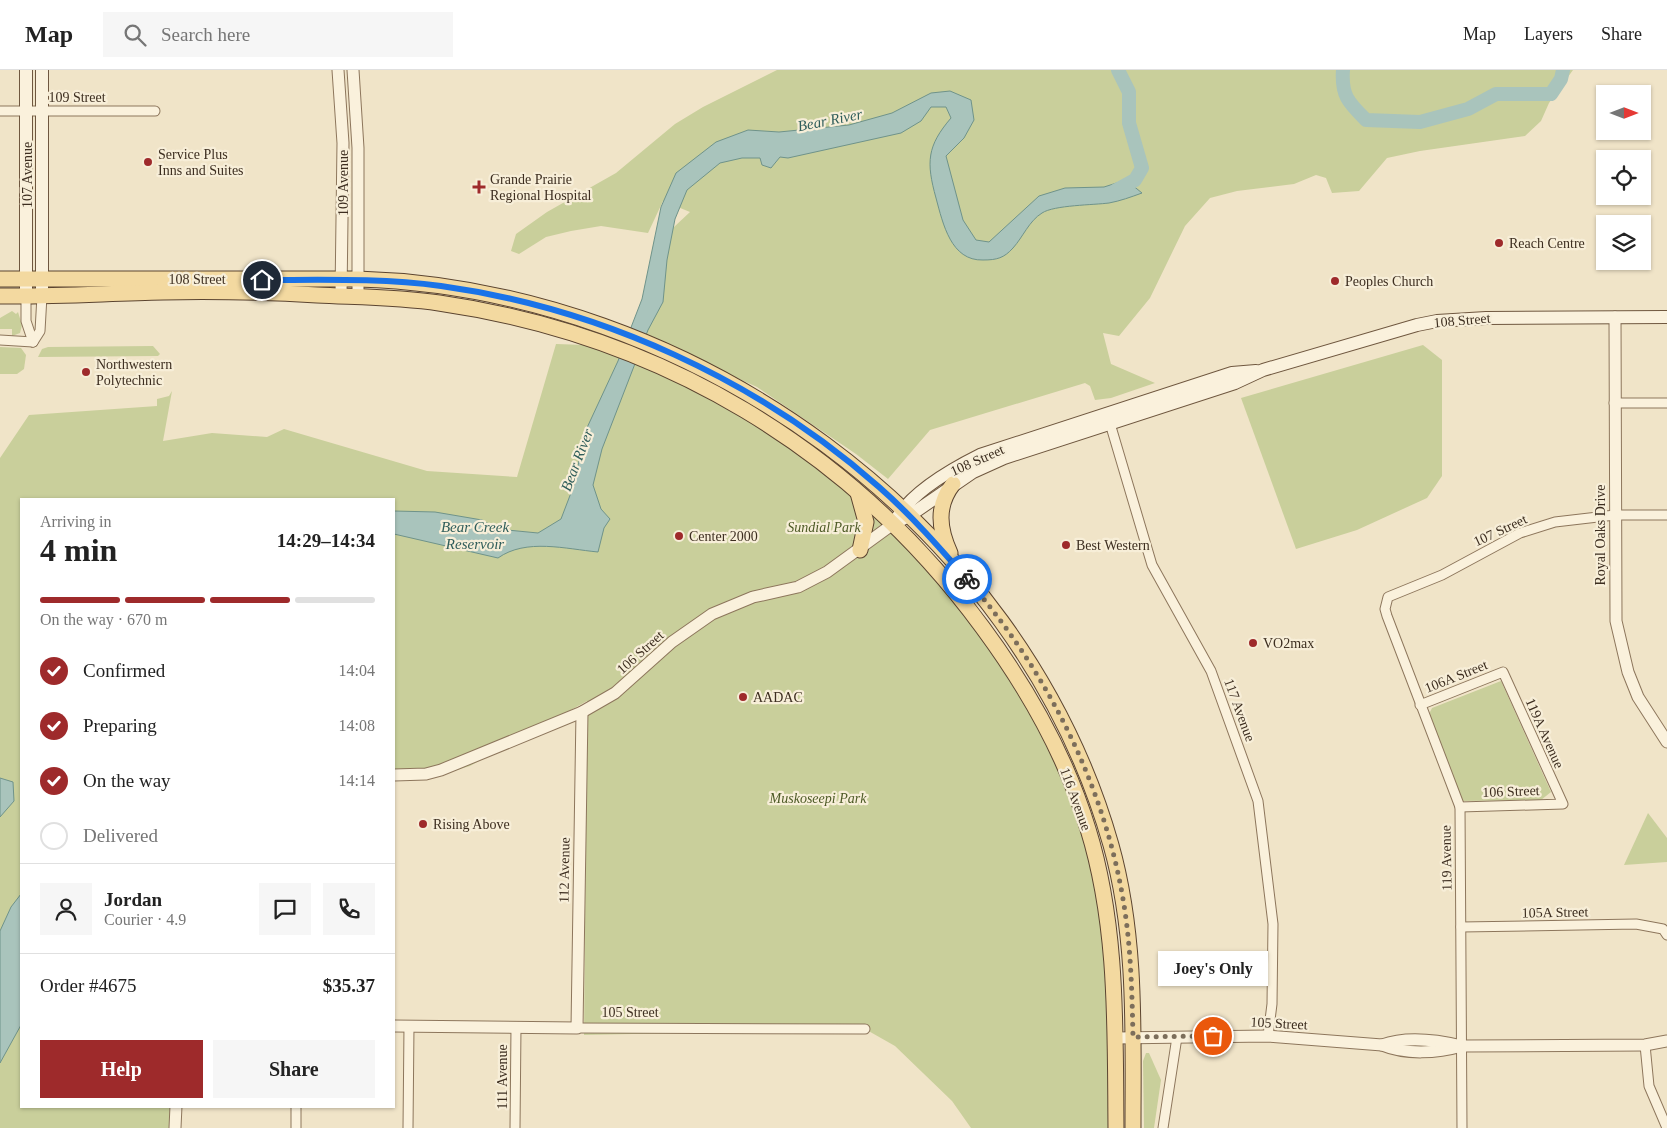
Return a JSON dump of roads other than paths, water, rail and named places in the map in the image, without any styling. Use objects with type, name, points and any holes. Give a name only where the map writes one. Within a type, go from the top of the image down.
[{"type":"main road","name":"107 Avenue","points":[[26,70],[26,296]]},
{"type":"main road","name":"107 Avenue","points":[[42,70],[42,296]]},
{"type":"main road","name":"108 Street","points":[[0,279],[358,280],[416,283],[468,291],[541,308],[611,328],[715,375],[786,417],[850,463],[906,512]]},
{"type":"main road","name":"108 Street","points":[[0,296],[196,292],[276,292],[341,295],[414,299],[535,322],[605,343],[701,385],[773,426],[812,454],[857,489],[893,524]]},
{"type":"main road","name":"108 Street","points":[[906,512],[950,470],[980,455],[1236,383],[1264,370],[1437,321],[1486,318],[1667,317]]},
{"type":"main road","name":"108 Street","points":[[906,512],[973,472],[1108,418]]},
{"type":"main road","points":[[953,484],[946,493],[942,505],[940,523],[942,535],[956,565]]},
{"type":"main road","points":[[857,489],[866,522],[860,550]]},
{"type":"main road","points":[[893,524],[906,512]]},
{"type":"main road","name":"116 Avenue","points":[[906,512],[956,565],[996,615],[1046,691],[1074,743],[1095,793],[1112,847],[1124,905],[1130,964],[1134,1128]]},
{"type":"main road","name":"116 Avenue","points":[[893,524],[954,590],[992,641],[1041,718],[1068,774],[1088,830],[1103,891],[1112,953],[1116,1128]]},
{"type":"street","name":"109 Avenue","points":[[338,70],[343,143],[341,295]]},
{"type":"street","name":"109 Avenue","points":[[353,70],[358,148],[358,296]]},
{"type":"street","name":"109 Street","points":[[0,111],[155,112]]},
{"type":"street","name":"107 Avenue","points":[[26,296],[26,321],[33,342]]},
{"type":"street","points":[[0,340],[33,342],[40,331],[42,296]]},
{"type":"street","name":"Royal Oaks Drive","points":[[1614,317],[1615,600],[1619,641],[1638,697],[1667,742]]},
{"type":"street","points":[[1614,403],[1667,402]]},
{"type":"street","name":"117 Avenue","points":[[1108,418],[1152,565],[1211,670],[1258,802],[1273,924],[1272,1004],[1268,1036]]},
{"type":"street","name":"107 Street","points":[[1386,601],[1388,597],[1442,575],[1520,533],[1555,522],[1615,515],[1667,515]]},
{"type":"street","name":"106 Street","points":[[395,775],[426,774],[441,770],[582,712],[615,693],[672,642],[712,614],[753,597],[798,586],[827,572],[860,550],[893,524]]},
{"type":"street","name":"119 Avenue","points":[[1386,601],[1387,616],[1460,807],[1462,1128]]},
{"type":"street","name":"106A Street","points":[[1420,705],[1502,672]]},
{"type":"street","name":"119A Avenue","points":[[1502,672],[1562,804]]},
{"type":"street","name":"112 Avenue","points":[[576,1028],[582,712]]},
{"type":"street","name":"106 Street","points":[[1460,807],[1562,804]]},
{"type":"street","name":"105A Street","points":[[1461,927],[1636,924],[1663,929],[1667,934]]},
{"type":"street","name":"105 Street","points":[[395,1026],[865,1029]]},
{"type":"street","points":[[408,1128],[409,1026]]},
{"type":"street","name":"111 Avenue","points":[[515,1128],[516,1027]]},
{"type":"street","name":"105 Street","points":[[1115,1038],[1268,1036],[1382,1045],[1394,1050],[1442,1051],[1462,1046],[1645,1045],[1667,1041]]},
{"type":"street","points":[[1163,1128],[1176,1037]]},
{"type":"street","points":[[1645,1045],[1649,1086],[1667,1128]]},
{"type":"street","points":[[175,1128],[176,1108]]},
{"type":"street","points":[[296,1108],[296,1128]]},
{"type":"water","name":"Bear Creek Reservoir","points":[[950,91],[971,100],[974,120],[964,138],[946,156],[963,220],[976,240],[989,242],[1039,196],[1065,188],[1104,187],[1126,180],[1142,193],[1109,203],[1048,210],[1033,220],[1017,244],[1006,254],[996,259],[983,260],[972,259],[963,254],[950,239],[942,219],[933,185],[930,164],[931,155],[937,137],[951,118],[946,107],[931,107],[921,121],[901,133],[788,158],[780,157],[771,168],[762,165],[760,158],[742,158],[720,163],[687,190],[675,219],[667,260],[663,302],[648,330],[602,449],[593,485],[601,509],[610,519],[604,528],[598,552],[546,546],[521,548],[498,558],[395,534],[395,511],[435,512],[482,520],[497,529],[538,533],[561,519],[574,485],[585,432],[618,361],[642,299],[661,207],[676,173],[716,142],[748,130],[779,132],[849,125],[892,113],[931,93]]},
{"type":"water","points":[[0,778],[13,782],[14,801],[0,817]]},
{"type":"water","points":[[20,895],[20,1027],[0,1063],[0,931],[11,907]]},
{"type":"waterway","name":"Bear River","points":[[1115,191],[1135,180],[1142,168],[1129,123],[1129,92],[1118,70]]},
{"type":"waterway","name":"Bear River","points":[[1343,70],[1343,86],[1347,98],[1366,120],[1420,122],[1468,109],[1496,94],[1551,94],[1561,79],[1563,70]]},
{"type":"place","name":"Service Plus Inns and Suites","points":[[148,162]]},
{"type":"place","name":"Grande Prairie Regional Hospital","points":[[479,187]]},
{"type":"place","name":"Reach Centre","points":[[1499,243]]},
{"type":"place","name":"Peoples Church","points":[[1335,281]]},
{"type":"place","name":"Northwestern Polytechnic","points":[[86,372]]},
{"type":"place","name":"Center 2000","points":[[679,536]]},
{"type":"place","name":"Best Western","points":[[1066,545]]},
{"type":"place","name":"VO2max","points":[[1253,643]]},
{"type":"place","name":"AADAC","points":[[743,697]]},
{"type":"place","name":"Rising Above","points":[[423,824]]},
{"type":"place","name":"Joey's Only","points":[[1213,1036]]},
{"type":"park label","name":"Sundial Park","points":[[824,527]]},
{"type":"park label","name":"Muskoseepi Park","points":[[818,798]]}]
